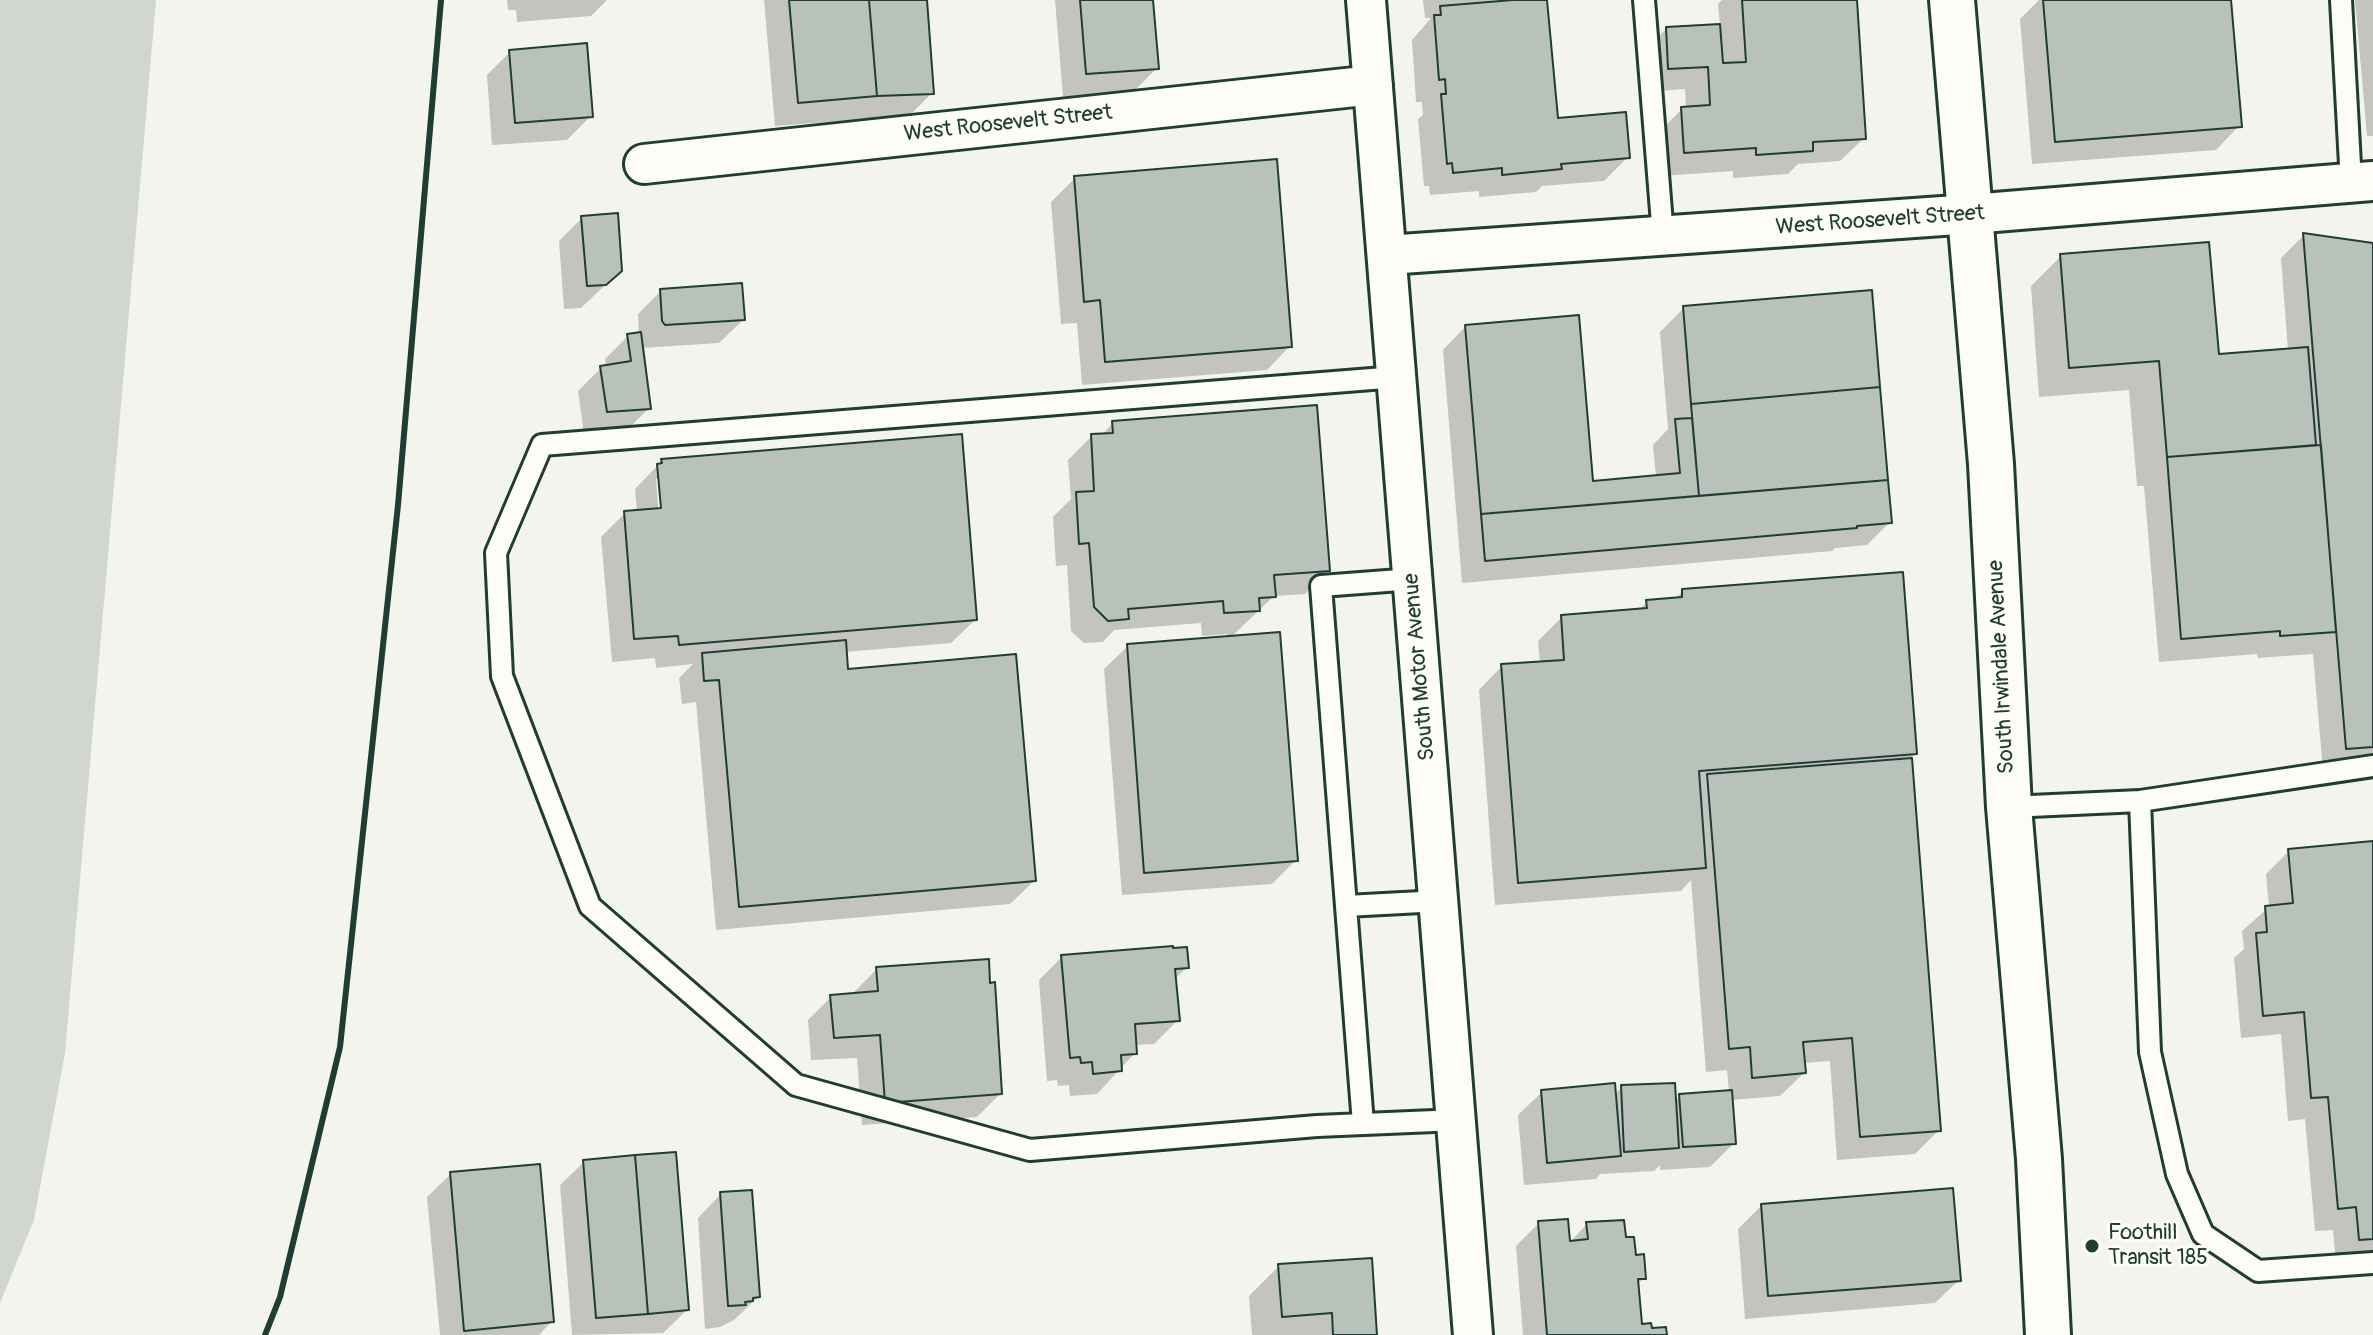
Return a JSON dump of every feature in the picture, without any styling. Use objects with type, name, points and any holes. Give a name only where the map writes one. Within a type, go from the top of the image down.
[{"type":"main road","name":"South Irwindale Avenue","points":[[1952,0],[1991,464],[2009,807],[2039,1159],[2048,1335]]},
{"type":"street","name":"South Motor Avenue","points":[[1366,0],[1473,1335]]},
{"type":"street","name":"West Roosevelt Street","points":[[644,164],[1373,85]]},
{"type":"street","name":"West Roosevelt Street","points":[[1387,255],[1971,214],[2362,182]]},
{"type":"lane","points":[[1644,0],[1663,236]]},
{"type":"lane","points":[[2341,0],[2362,182]]},
{"type":"lane","points":[[1397,377],[542,445],[496,553],[502,676],[590,906],[796,1085],[1030,1150],[1317,1126],[1458,1120]]},
{"type":"lane","points":[[1363,1124],[1321,586],[1413,579]]},
{"type":"lane","points":[[2009,807],[2140,801],[2373,766]]},
{"type":"lane","points":[[2140,801],[2150,1052],[2177,1174],[2203,1234],[2258,1271],[2373,1263]]},
{"type":"lane","points":[[1346,906],[1440,901]]},
{"type":"shaded area","points":[[0,0],[156,0],[65,1053],[34,1220],[0,1303]]},
{"type":"building","points":[[789,0],[869,0],[877,96],[798,103]]},
{"type":"building","points":[[869,0],[927,0],[934,94],[877,96]]},
{"type":"building","points":[[1080,0],[1153,0],[1159,69],[1086,74]]},
{"type":"building","points":[[1547,0],[1558,118],[1626,112],[1630,158],[1561,164],[1562,169],[1502,175],[1502,168],[1453,173],[1452,163],[1447,164],[1441,94],[1446,94],[1445,79],[1439,80],[1434,15],[1441,15],[1440,6]]},
{"type":"building","points":[[1742,0],[1857,0],[1866,139],[1813,142],[1813,151],[1756,155],[1756,148],[1684,153],[1681,107],[1710,105],[1708,67],[1668,69],[1666,27],[1720,24],[1723,63],[1746,62]]},
{"type":"building","points":[[2043,0],[2231,0],[2242,127],[2055,142]]},
{"type":"building","points":[[587,43],[593,117],[515,123],[509,50]]},
{"type":"building","points":[[1277,159],[1292,347],[1105,362],[1100,300],[1084,302],[1074,176]]},
{"type":"building","points":[[618,213],[622,271],[606,285],[587,286],[581,216]]},
{"type":"building","points":[[2303,233],[2373,243],[2373,747],[2346,749]]},
{"type":"building","points":[[2209,242],[2219,354],[2308,347],[2316,445],[2167,457],[2159,361],[2069,368],[2060,254]]},
{"type":"building","points":[[742,283],[745,320],[665,325],[662,321],[660,289]]},
{"type":"building","points":[[1872,290],[1880,387],[1691,404],[1683,306]]},
{"type":"building","points":[[1579,315],[1593,481],[1680,473],[1675,419],[1692,418],[1699,496],[1481,514],[1465,325]]},
{"type":"building","points":[[641,332],[651,409],[607,412],[600,366],[631,361],[627,334]]},
{"type":"building","points":[[1880,387],[1888,480],[1699,496],[1691,404]]},
{"type":"building","points":[[1317,405],[1330,571],[1274,575],[1276,597],[1259,598],[1260,611],[1224,613],[1223,601],[1128,609],[1129,619],[1108,621],[1094,607],[1089,543],[1079,544],[1076,492],[1094,491],[1091,434],[1113,433],[1112,421]]},
{"type":"building","points":[[962,434],[977,620],[679,645],[678,636],[634,639],[624,511],[661,508],[657,464],[662,463],[661,459]]},
{"type":"building","points":[[2321,445],[2336,632],[2280,636],[2280,631],[2181,639],[2167,457]]},
{"type":"building","points":[[1888,480],[1892,523],[1485,561],[1481,514]]},
{"type":"building","points":[[1903,572],[1917,754],[1699,771],[1706,868],[1518,883],[1501,664],[1564,660],[1561,615],[1647,608],[1646,600],[1682,597],[1682,589]]},
{"type":"building","points":[[1280,632],[1298,861],[1144,873],[1127,644]]},
{"type":"building","points":[[846,640],[848,669],[1016,654],[1036,881],[739,907],[719,680],[704,681],[702,653]]},
{"type":"building","points":[[1912,758],[1941,1131],[1860,1137],[1852,1038],[1803,1042],[1806,1073],[1752,1078],[1750,1047],[1729,1049],[1707,774]]},
{"type":"building","points":[[2373,841],[2373,1239],[2359,1240],[2356,1207],[2338,1209],[2328,1097],[2311,1098],[2304,1012],[2263,1016],[2256,933],[2267,932],[2265,906],[2293,903],[2288,849]]},
{"type":"building","points":[[1187,947],[1189,968],[1175,969],[1180,1021],[1135,1024],[1137,1054],[1121,1055],[1122,1071],[1093,1074],[1092,1062],[1081,1063],[1080,1057],[1070,1058],[1061,955]]},
{"type":"building","points":[[989,959],[990,983],[995,982],[1002,1094],[885,1103],[880,1035],[834,1038],[830,995],[878,991],[876,967]]},
{"type":"building","points":[[1615,1083],[1621,1156],[1547,1163],[1541,1090]]},
{"type":"building","points":[[1675,1083],[1679,1148],[1624,1152],[1621,1085]]},
{"type":"building","points":[[1732,1090],[1736,1144],[1683,1147],[1679,1094]]},
{"type":"building","points":[[676,1152],[689,1310],[648,1314],[635,1155]]},
{"type":"building","points":[[635,1155],[648,1314],[596,1318],[583,1160]]},
{"type":"building","points":[[540,1164],[554,1322],[464,1331],[450,1172]]},
{"type":"building","points":[[1953,1188],[1961,1281],[1768,1296],[1761,1204]]},
{"type":"building","points":[[752,1190],[760,1297],[745,1302],[746,1305],[728,1306],[720,1192]]},
{"type":"building","points":[[1568,1219],[1570,1241],[1588,1239],[1586,1222],[1624,1220],[1626,1237],[1634,1237],[1636,1255],[1644,1254],[1646,1279],[1638,1279],[1642,1324],[1651,1323],[1652,1328],[1666,1327],[1667,1335],[1547,1335],[1538,1221]]},
{"type":"building","points":[[1372,1258],[1377,1335],[1333,1335],[1332,1313],[1282,1317],[1278,1264]]},
{"type":"railway","points":[[265,1335],[280,1297],[340,1047],[398,505],[441,0]]},
{"type":"place","name":"Foothill Transit 185","points":[[2092,1246]]}]
